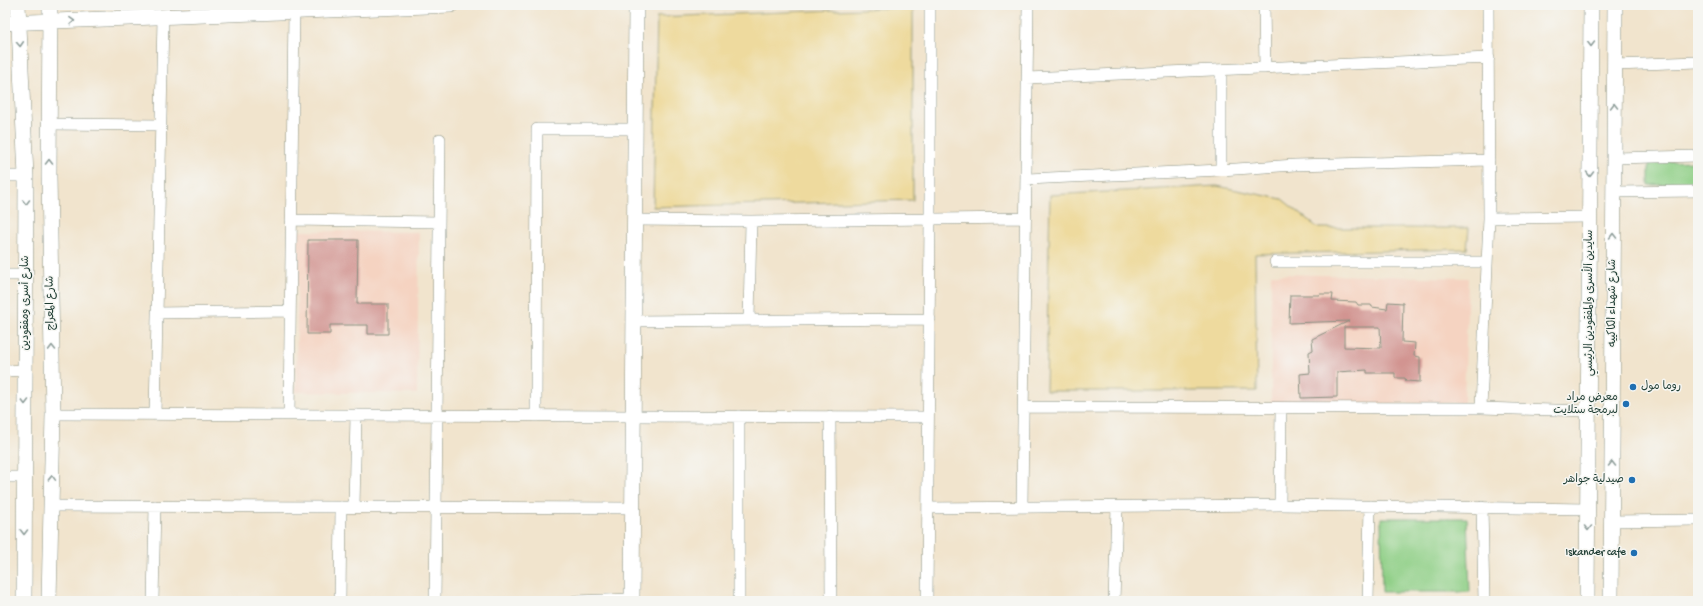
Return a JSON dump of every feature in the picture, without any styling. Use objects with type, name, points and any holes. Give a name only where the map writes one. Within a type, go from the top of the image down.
[{"type":"street","name":"شارع أسرى ومفقودين","points":[[18,5],[12,23],[26,176],[24,601]]},
{"type":"street","name":"شارع المعراج","points":[[50,5],[49,124],[53,414],[50,601]]},
{"type":"street","points":[[12,23],[451,5]]},
{"type":"street","points":[[575,601],[632,600],[636,5]]},
{"type":"street","points":[[927,601],[930,319],[930,5]]},
{"type":"street","points":[[1022,506],[1028,5]]},
{"type":"street","points":[[1264,5],[1264,68]]},
{"type":"street","points":[[1481,408],[1489,218],[1488,5]]},
{"type":"street","name":"سايدين الأسرى والمفقودين الرئيسي","points":[[1587,601],[1591,5]]},
{"type":"street","name":"شارع شهداء الكاكييه","points":[[1611,601],[1615,5]]},
{"type":"street","points":[[289,415],[294,11]]},
{"type":"street","points":[[155,414],[163,17]]},
{"type":"street","points":[[1027,78],[1489,58]]},
{"type":"street","points":[[1614,65],[1698,62]]},
{"type":"street","points":[[1221,70],[1221,170]]},
{"type":"street","points":[[49,124],[161,125]]},
{"type":"street","points":[[536,416],[537,129],[635,129]]},
{"type":"street","points":[[435,601],[440,139]]},
{"type":"street","points":[[1614,158],[1698,156]]},
{"type":"street","points":[[1027,179],[1295,165],[1489,160]]},
{"type":"street","points":[[5,176],[26,176]]},
{"type":"street","points":[[1614,192],[1698,190]]},
{"type":"street","points":[[1489,218],[1590,217]]},
{"type":"street","points":[[634,220],[751,222],[930,218],[1026,218]]},
{"type":"street","points":[[292,220],[439,222]]},
{"type":"street","points":[[749,320],[751,222]]},
{"type":"street","points":[[1275,262],[1487,262]]},
{"type":"street","points":[[5,275],[26,275]]},
{"type":"street","points":[[157,313],[290,311]]},
{"type":"street","points":[[634,321],[930,319]]},
{"type":"street","points":[[5,371],[26,370]]},
{"type":"street","points":[[1023,407],[1481,408],[1589,411]]},
{"type":"street","points":[[1280,505],[1281,408]]},
{"type":"street","points":[[53,414],[928,417]]},
{"type":"street","points":[[354,507],[356,415]]},
{"type":"street","points":[[739,416],[739,601]]},
{"type":"street","points":[[830,416],[831,601]]},
{"type":"street","points":[[5,477],[25,476]]},
{"type":"street","points":[[928,508],[1280,505],[1588,509]]},
{"type":"street","points":[[51,506],[633,508]]},
{"type":"street","points":[[153,601],[155,506]]},
{"type":"street","points":[[1368,601],[1370,506]]},
{"type":"street","points":[[340,601],[341,507]]},
{"type":"street","points":[[1114,601],[1117,507]]},
{"type":"street","points":[[1482,507],[1484,601]]},
{"type":"street","points":[[1611,521],[1698,520]]},
{"type":"street","points":[[1588,560],[1611,559]]},
{"type":"shaded area","points":[[298,231],[419,232],[417,394],[296,392]]},
{"type":"shaded area","points":[[1271,274],[1468,278],[1464,403],[1271,404]]},
{"type":"green space","points":[[1698,161],[1698,184],[1649,185],[1649,162]]},
{"type":"green space","points":[[1381,518],[1467,518],[1470,592],[1382,592]]},
{"type":"sand","points":[[913,7],[913,200],[653,207],[657,17]]},
{"type":"sand","points":[[1217,186],[1282,199],[1318,228],[1469,228],[1467,249],[1255,254],[1257,391],[1046,391],[1050,195]]},
{"type":"building","points":[[308,240],[358,240],[357,304],[388,304],[388,334],[368,334],[368,325],[330,325],[330,334],[307,334]]},
{"type":"building","points":[[1333,294],[1332,301],[1356,302],[1358,305],[1371,305],[1372,307],[1387,309],[1388,302],[1403,303],[1402,342],[1415,343],[1414,356],[1420,357],[1420,382],[1406,381],[1405,378],[1395,378],[1395,373],[1367,373],[1367,370],[1337,372],[1337,397],[1301,398],[1300,374],[1310,373],[1309,352],[1313,350],[1312,339],[1349,321],[1289,323],[1290,295]],"holes":[[[1344,327],[1380,327],[1381,348],[1344,347]]]},
{"type":"place","name":"روما مول","points":[[1633,387]]},
{"type":"place","name":"معرض مراد لبرمجة ستلايت","points":[[1626,404]]},
{"type":"place","name":"صيدلية جواهر","points":[[1632,480]]},
{"type":"place","name":"Iskander cafe","points":[[1634,553]]}]
